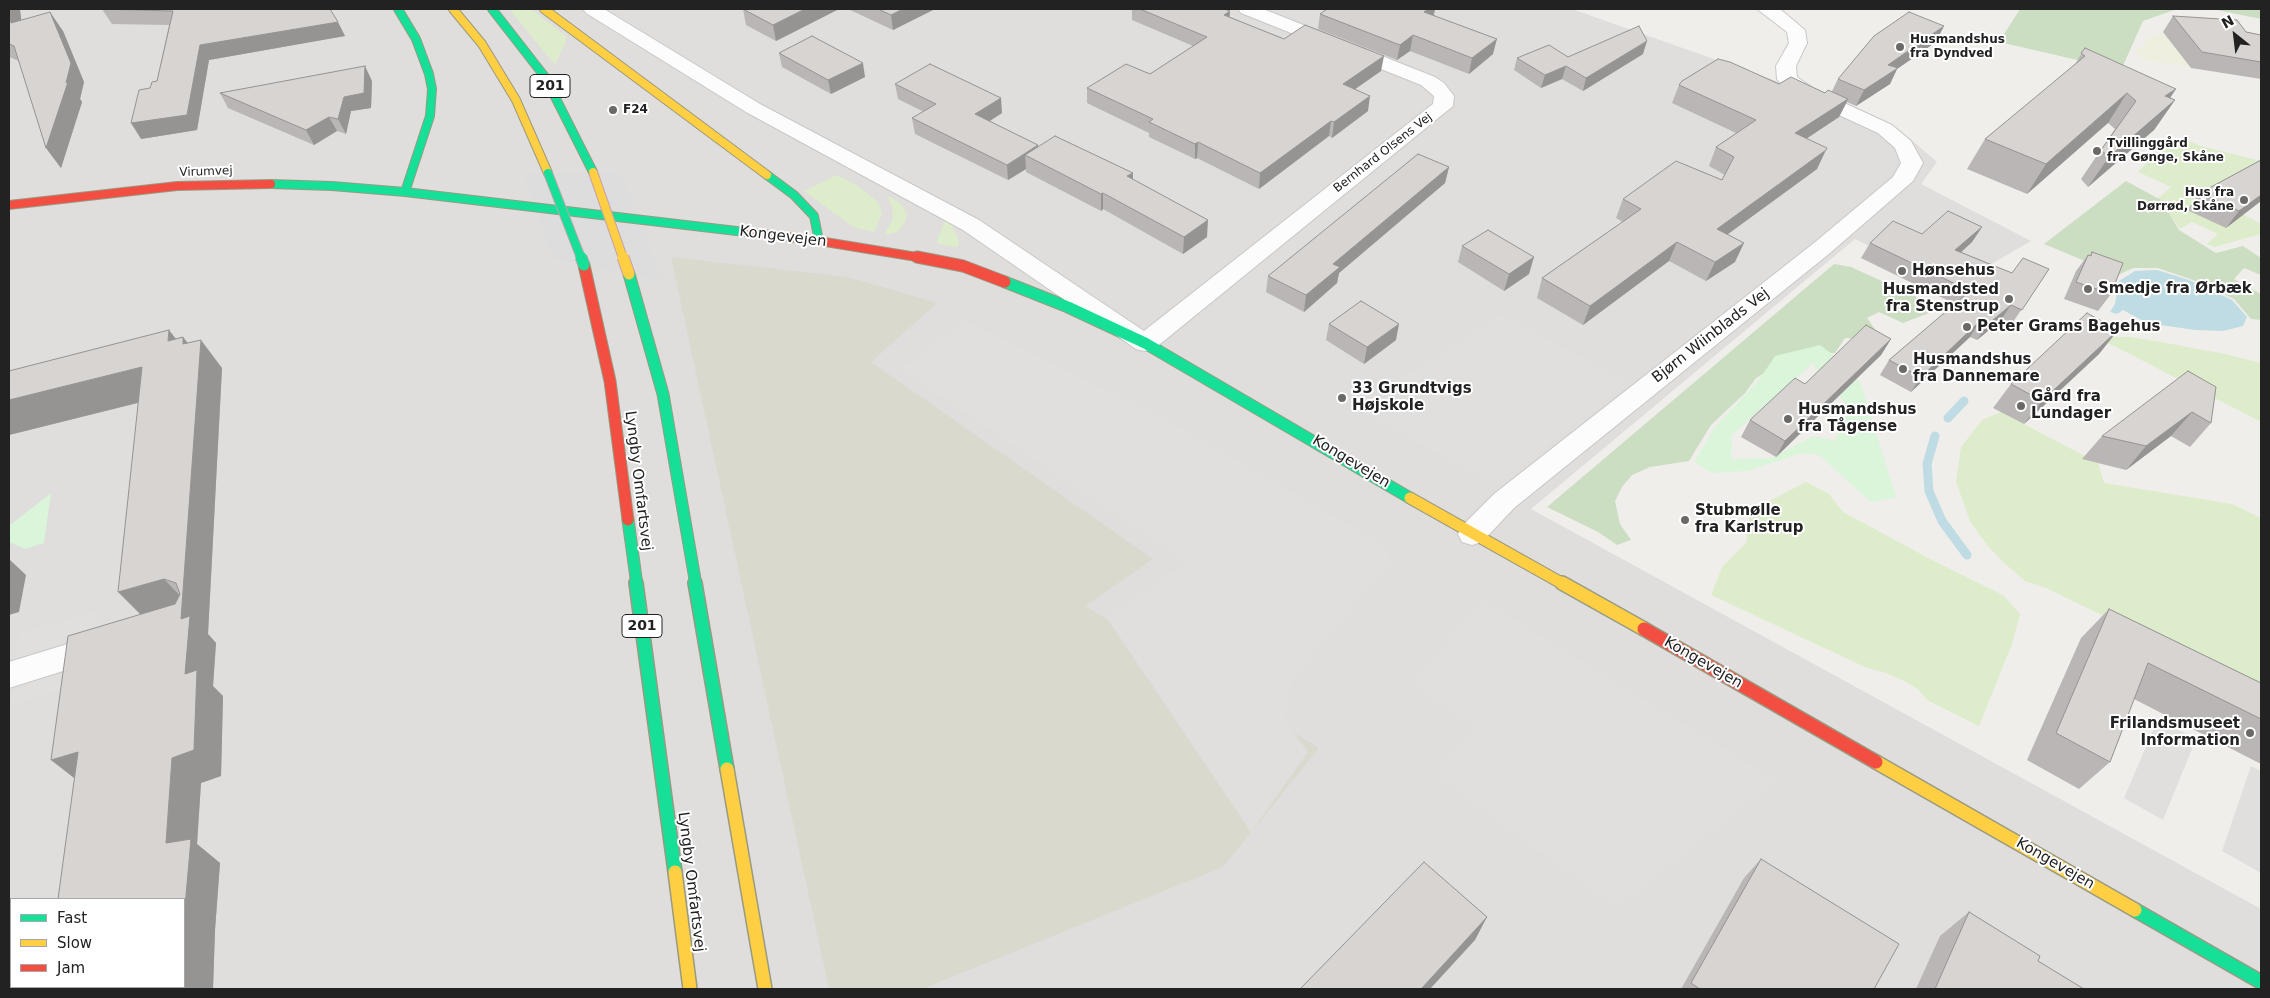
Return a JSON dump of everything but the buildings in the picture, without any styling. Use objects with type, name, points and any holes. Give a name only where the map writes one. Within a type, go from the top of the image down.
[{"type":"main road","points":[[398,9],[416,39],[429,74],[432,89],[430,116],[405,192]]},
{"type":"main road","name":"Lyngby Omfartsvej","points":[[453,9],[482,44],[516,100],[548,173],[584,265],[610,382],[690,989]]},
{"type":"main road","name":"201","points":[[492,9],[545,77],[593,172],[630,274],[664,394],[765,989]]},
{"type":"main road","points":[[544,9],[794,195],[814,216],[819,241]]},
{"type":"main road","name":"Virumvej","points":[[9,205],[93,194],[196,186],[256,184],[332,186],[405,192]]},
{"type":"main road","name":"Kongevejen","points":[[405,192],[819,241],[913,256],[963,266],[1068,307],[1145,343],[1472,534],[1605,607],[2261,982]]},
{"type":"street","name":"Kongevejen","points":[[592,9],[753,108],[978,229],[1145,343]]},
{"type":"street","name":"Bernhard Olsens Vej","points":[[1145,343],[1444,106],[1444,96],[1438,88],[1428,82],[1247,9]]},
{"type":"street","name":"Bjørn Wiinblads Vej","points":[[1472,534],[1504,501],[1822,248],[1902,181],[1912,163],[1904,146],[1885,129],[1807,93],[1787,79],[1786,66],[1798,44],[1796,30],[1779,16],[1766,9]]},
{"type":"street","points":[[9,675],[123,640]]},
{"type":"shaded area","points":[[9,9],[1572,9],[1850,107],[1901,131],[1937,162],[1921,184],[2031,241],[1952,287],[1855,239],[1531,509],[2261,909],[2261,989],[9,989]]},
{"type":"shaded area","points":[[671,257],[848,277],[937,303],[871,362],[1153,559],[1085,606],[1319,748],[1223,867],[922,989],[829,989]]},
{"type":"shaded area","points":[[1502,314],[1628,383],[1497,486],[1354,408]]},
{"type":"shaded area","points":[[963,320],[1164,418],[1387,547],[1390,563],[1292,682],[1284,719],[1308,752],[1251,832],[1106,617],[1186,562],[900,369]]},
{"type":"shaded area","points":[[1481,599],[1777,781],[1617,909],[1434,774],[1474,727],[1411,683]]},
{"type":"shaded area","points":[[99,611],[94,680],[9,705],[9,693],[20,633]]},
{"type":"shaded area","points":[[2158,719],[2196,739],[2163,820],[2124,798]]},
{"type":"shaded area","points":[[2251,766],[2261,771],[2261,873],[2222,851]]},
{"type":"green space","points":[[509,9],[531,9],[566,36],[566,41],[555,65]]},
{"type":"green space","points":[[2020,9],[2177,9],[2143,21],[2121,70],[1999,42]]},
{"type":"green space","points":[[2212,9],[2261,9],[2261,19]]},
{"type":"green space","points":[[2163,32],[2226,36],[2261,69],[2261,79],[2140,59],[2136,47],[2146,48],[2143,41]]},
{"type":"green space","points":[[2185,139],[2201,146],[2261,161],[2221,202],[2261,224],[2261,234],[2214,247],[2207,244],[2218,234],[2192,222],[2180,229],[2158,198],[2171,187],[2138,172],[2156,153]]},
{"type":"green space","points":[[837,175],[858,186],[878,202],[882,214],[874,232],[853,227],[804,191]]},
{"type":"green space","points":[[2126,181],[2161,200],[2179,230],[2216,253],[2243,246],[2261,258],[2261,275],[2244,268],[2234,279],[2261,294],[2261,320],[2251,319],[2234,299],[2193,280],[2158,268],[2133,268],[2118,275],[2044,244]]},
{"type":"green space","points":[[887,195],[900,203],[907,213],[905,223],[897,232],[891,234],[885,234],[892,220],[893,213]]},
{"type":"green space","points":[[945,220],[950,221],[959,241],[958,246],[938,244],[937,241]]},
{"type":"green space","points":[[1834,264],[1851,267],[1921,299],[1929,313],[1903,323],[1879,312],[1867,318],[1875,329],[1865,339],[1845,338],[1835,353],[1795,355],[1756,378],[1745,393],[1711,425],[1689,461],[1650,467],[1632,475],[1622,487],[1615,501],[1620,524],[1631,540],[1617,545],[1598,532],[1547,507]]},
{"type":"green space","points":[[2097,337],[2130,337],[2156,341],[2261,363],[2261,422]]},
{"type":"green space","points":[[1820,345],[1840,360],[1861,384],[1896,497],[1871,502],[1819,455],[1802,453],[1747,471],[1712,473],[1694,462],[1715,427],[1759,380],[1775,356]],"holes":[[[1825,362],[1813,365],[1848,407],[1835,441],[1813,436],[1772,458],[1731,459],[1732,435],[1812,364]]]},
{"type":"green space","points":[[2001,412],[2098,463],[2104,483],[2232,504],[2261,518],[2261,692],[2046,588],[2025,581],[1987,545],[1970,521],[1956,482],[1961,447],[1982,420]]},
{"type":"green space","points":[[1806,482],[1829,494],[1843,512],[1934,561],[2003,595],[2020,614],[2012,644],[1979,726],[1927,700],[1918,689],[1902,680],[1867,668],[1711,595],[1722,567],[1746,543],[1750,511]]},
{"type":"green space","points":[[51,493],[44,543],[25,549],[9,542],[9,526]]},
{"type":"water","points":[[2157,270],[2189,280],[2232,300],[2247,317],[2243,326],[2223,331],[2195,330],[2147,323],[2123,310],[2117,314],[2110,312],[2115,304],[2119,281],[2135,271]]},
{"type":"pier","points":[[621,172],[662,280],[553,259],[523,173]]},
{"type":"waterway","points":[[1948,418],[1964,401]]},
{"type":"waterway","points":[[1935,436],[1927,464],[1929,491],[1942,521],[1967,555]]},
{"type":"traffic: fast","points":[[398,9],[416,39],[429,74],[432,89],[430,116],[405,192]]},
{"type":"traffic: fast","points":[[492,9],[545,77],[593,172]]},
{"type":"traffic: fast","points":[[548,173],[584,265]]},
{"type":"traffic: fast","points":[[767,175],[794,195],[814,216],[819,241]]},
{"type":"traffic: fast","points":[[271,184],[332,186],[405,192],[745,232]]},
{"type":"traffic: fast","points":[[629,274],[663,394],[727,769]]},
{"type":"traffic: fast","points":[[1005,282],[1068,307],[1145,343],[1410,498]]},
{"type":"traffic: fast","points":[[628,520],[675,872]]},
{"type":"traffic: fast","points":[[2135,910],[2261,982]]},
{"type":"traffic: slow","points":[[453,9],[482,44],[516,100],[548,173]]},
{"type":"traffic: slow","points":[[544,9],[767,175]]},
{"type":"traffic: slow","points":[[593,172],[629,274]]},
{"type":"traffic: slow","points":[[1410,498],[1644,629]]},
{"type":"traffic: slow","points":[[1876,762],[2135,910]]},
{"type":"traffic: slow","points":[[727,769],[765,989]]},
{"type":"traffic: slow","points":[[675,872],[690,989]]},
{"type":"traffic: jam","points":[[9,205],[177,186],[271,184]]},
{"type":"traffic: jam","points":[[745,232],[819,241],[913,256],[963,266],[1005,282]]},
{"type":"traffic: jam","points":[[584,265],[610,381],[628,520]]},
{"type":"traffic: jam","points":[[1644,629],[1876,762]]},
{"type":"place","name":"Husmandshus fra Dyndved","points":[[1900,47]]},
{"type":"place","name":"F24","points":[[613,110]]},
{"type":"place","name":"Tvillinggård fra Gønge, Skåne","points":[[2097,151]]},
{"type":"place","name":"Hus fra Dørrød, Skåne","points":[[2244,200]]},
{"type":"place","name":"Hønsehus","points":[[1902,271]]},
{"type":"place","name":"Smedje fra Ørbæk","points":[[2088,289]]},
{"type":"place","name":"Husmandsted fra Stenstrup","points":[[2009,299]]},
{"type":"place","name":"Peter Grams Bagehus","points":[[1967,327]]},
{"type":"place","name":"Husmandshus fra Dannemare","points":[[1903,369]]},
{"type":"place","name":"33 Grundtvigs Højskole","points":[[1342,398]]},
{"type":"place","name":"Gård fra Lundager","points":[[2021,406]]},
{"type":"place","name":"Husmandshus fra Tågense","points":[[1788,419]]},
{"type":"place","name":"Stubmølle fra Karlstrup","points":[[1685,520]]},
{"type":"place","name":"Frilandsmuseet Information","points":[[2250,733]]}]
